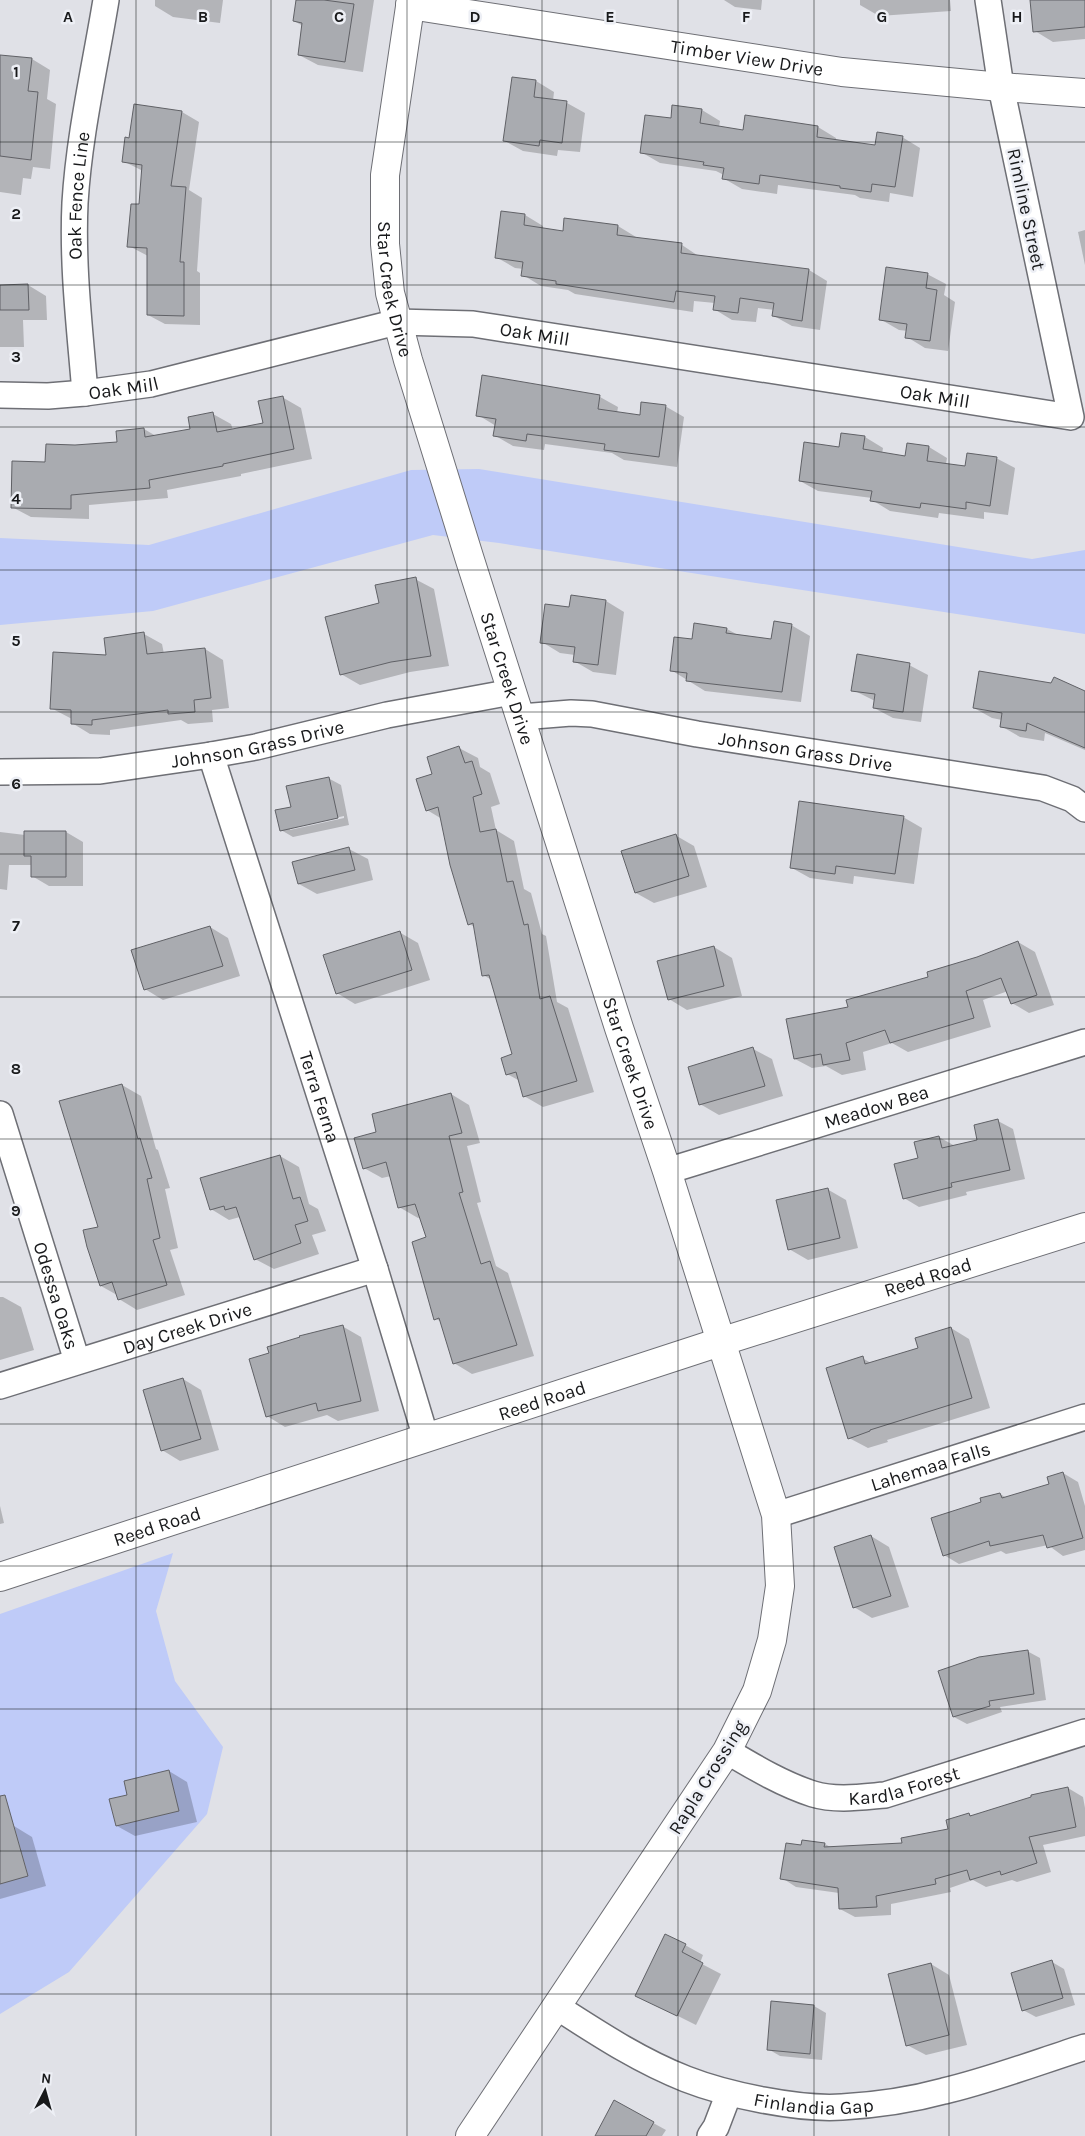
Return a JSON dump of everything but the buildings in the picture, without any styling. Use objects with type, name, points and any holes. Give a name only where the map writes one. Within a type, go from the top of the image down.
[{"type":"street","name":"Oak Fence Line","points":[[85,393],[74,264],[75,202],[106,0]]},
{"type":"street","name":"Rimline Street","points":[[988,0],[1001,88],[1071,417]]},
{"type":"street","name":"Timber View Drive","points":[[411,3],[842,72],[1001,88],[1085,93]]},
{"type":"street","name":"Star Creek Drive","points":[[411,3],[384,189],[385,252],[390,294],[397,322],[520,718],[619,1028],[667,1171],[720,1342]]},
{"type":"street","name":"Oak Mill","points":[[0,396],[48,396],[151,384],[397,322],[473,324],[1071,417]]},
{"type":"street","name":"Johnson Grass Drive","points":[[0,772],[100,771],[211,755],[256,747],[386,716],[512,692]]},
{"type":"street","name":"Johnson Grass Drive","points":[[520,718],[572,713],[592,714],[697,734],[1044,788],[1072,799],[1085,808]]},
{"type":"street","name":"Terra Ferna","points":[[211,755],[375,1269],[426,1438]]},
{"type":"street","name":"Meadow Bea","points":[[667,1171],[1085,1042]]},
{"type":"street","name":"Odessa Oaks","points":[[0,1114],[77,1361]]},
{"type":"street","name":"Reed Road","points":[[0,1577],[720,1342],[1085,1228]]},
{"type":"street","name":"Day Creek Drive","points":[[0,1386],[375,1269]]},
{"type":"street","name":"Rapla Crossing","points":[[470,2136],[727,1751],[756,1691],[772,1640],[780,1586],[776,1515],[720,1342]]},
{"type":"street","name":"Lahemaa Falls","points":[[776,1515],[1085,1417]]},
{"type":"street","name":"Kardla Forest","points":[[727,1751],[768,1775],[814,1794],[853,1798],[886,1795],[1085,1732]]},
{"type":"street","name":"Finlandia Gap","points":[[557,2007],[634,2055],[686,2079],[729,2093],[789,2104],[840,2107],[892,2102],[944,2091],[1085,2047]]},
{"type":"street","points":[[710,2136],[716,2127],[729,2093]]},
{"type":"shaded area","points":[[479,469],[1032,559],[1085,550],[1085,634],[499,543],[433,535],[153,611],[0,625],[0,538],[149,545],[411,470]]},
{"type":"shaded area","points":[[173,1553],[156,1611],[175,1681],[223,1747],[207,1814],[69,1972],[0,2014],[0,1884],[28,1875],[14,1825],[0,1829],[0,1614]],"holes":[[[169,1770],[179,1811],[116,1826],[109,1799],[127,1795]]]}]
